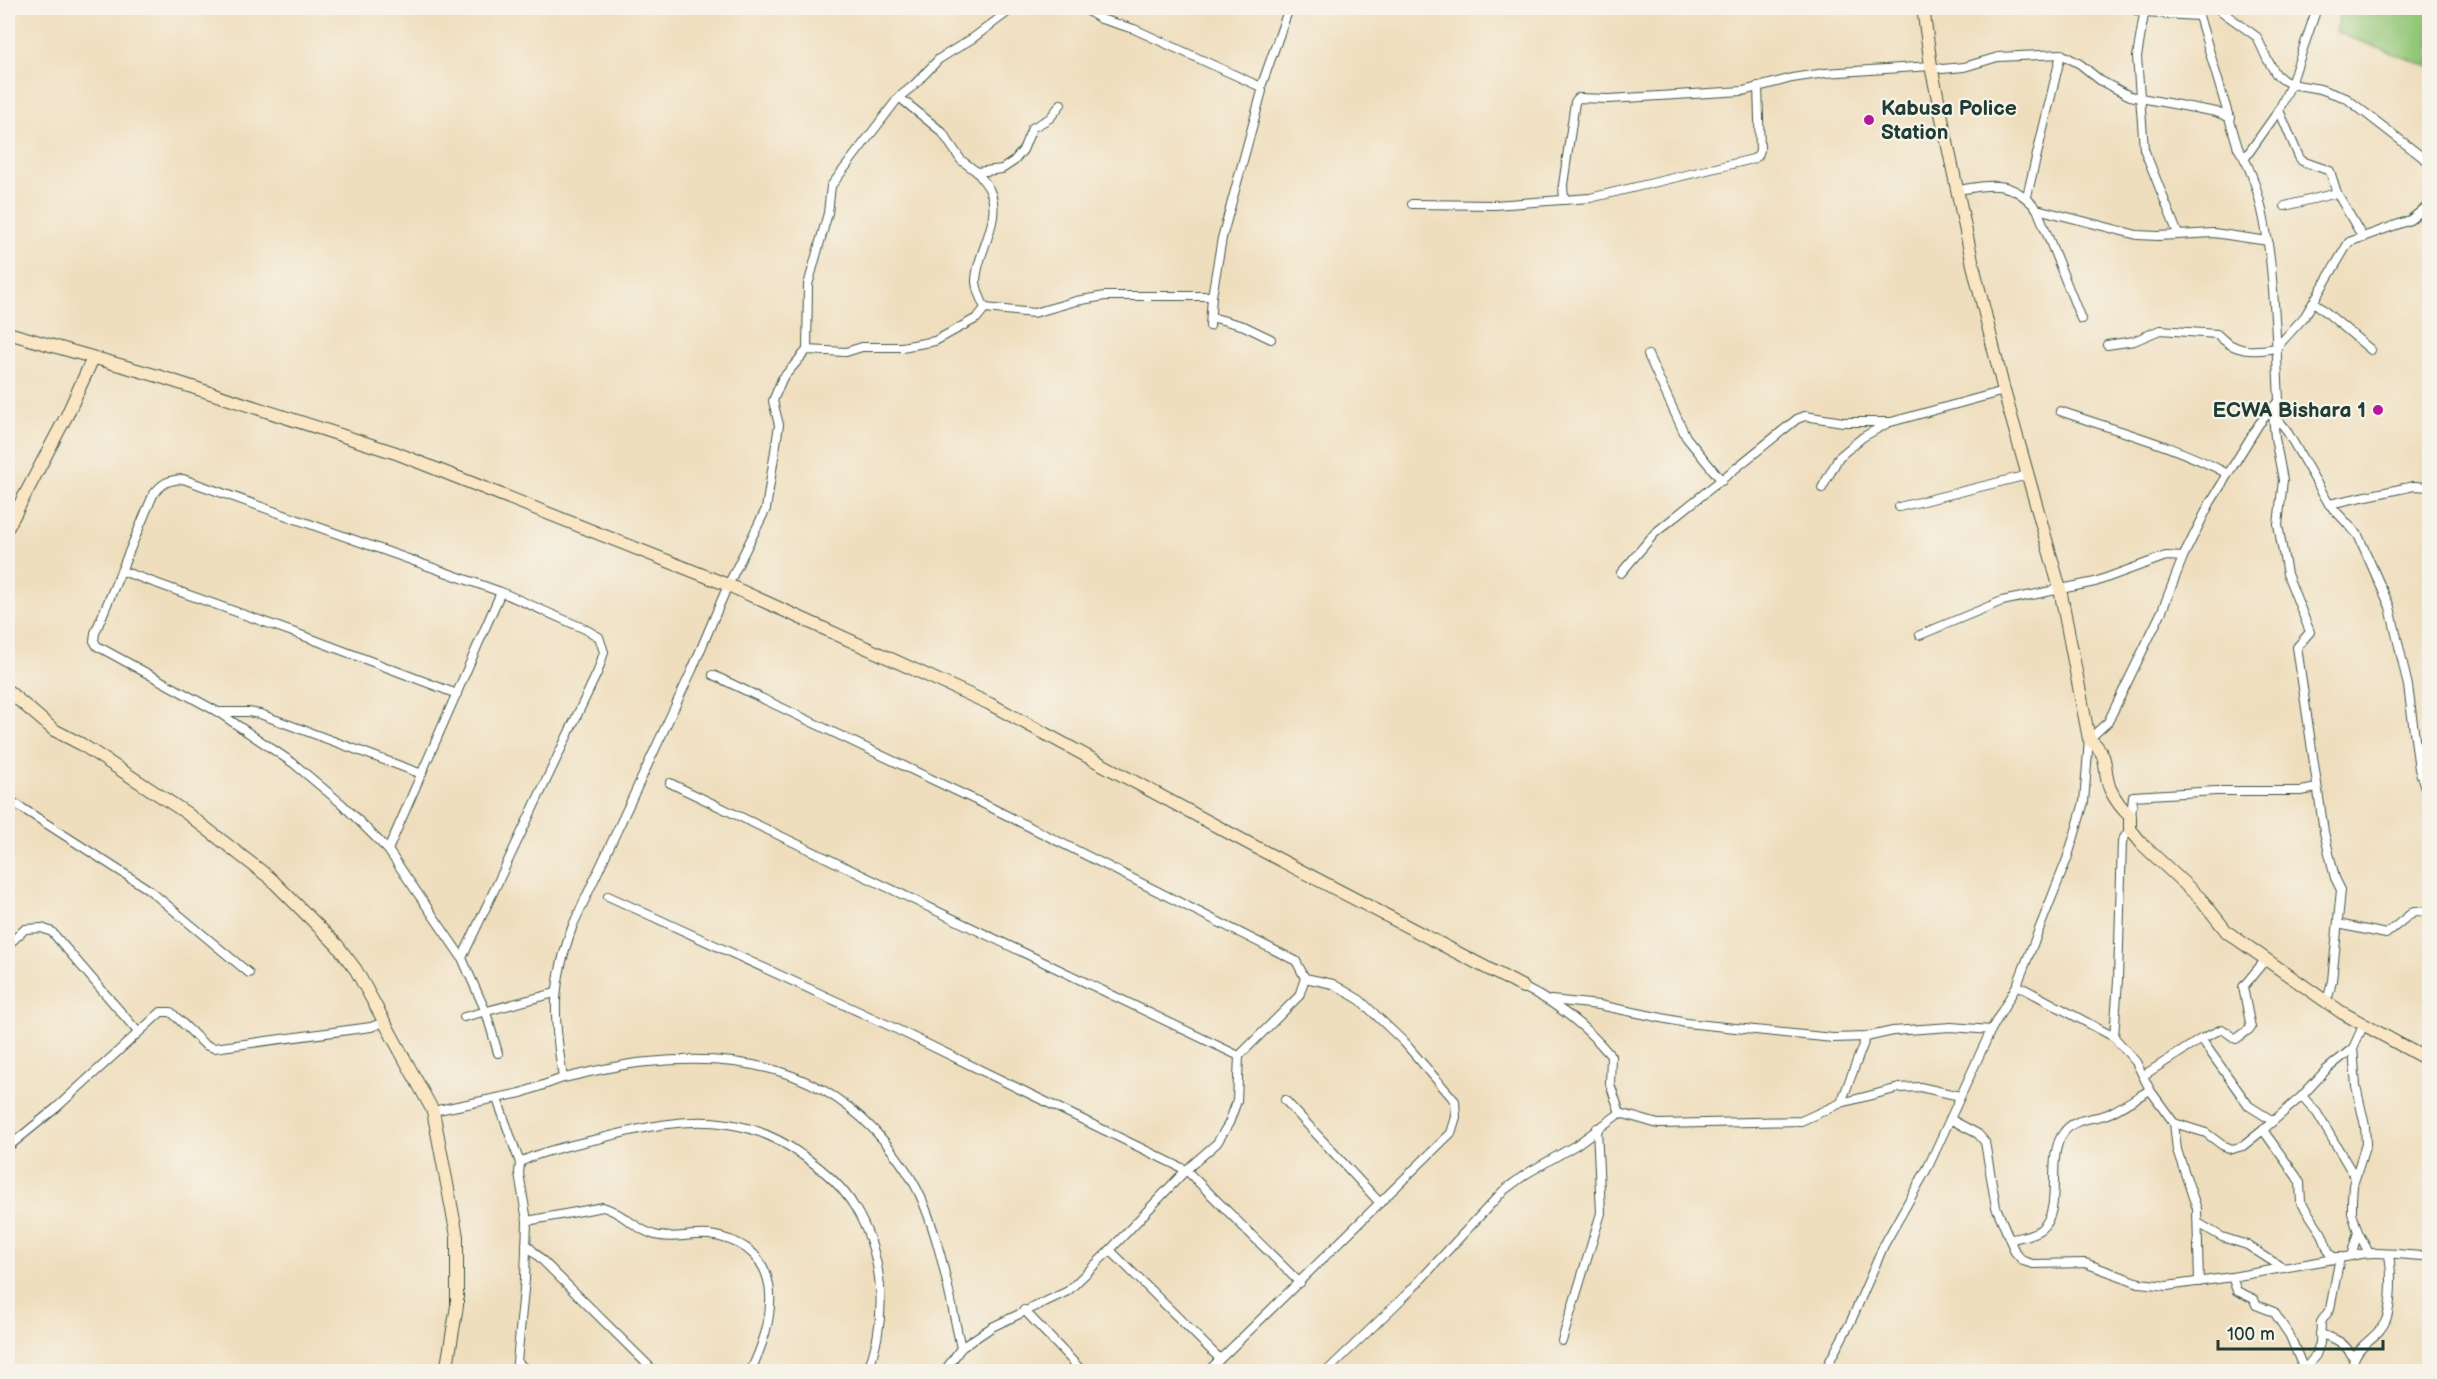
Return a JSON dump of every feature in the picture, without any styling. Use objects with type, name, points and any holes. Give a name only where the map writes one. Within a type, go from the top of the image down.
[{"type":"street","points":[[563,1078],[556,1038],[555,993],[561,959],[573,926],[692,670],[728,585],[766,509],[778,425],[773,400],[777,389],[807,350],[808,285],[828,213],[831,186],[899,97],[914,86],[939,59],[973,38],[1013,8]]},
{"type":"street","points":[[1083,8],[1101,18],[1134,29],[1261,87]]},
{"type":"street","points":[[1210,326],[1212,296],[1222,238],[1262,91],[1261,87],[1289,8]]},
{"type":"street","points":[[1824,1371],[1851,1321],[1884,1245],[1925,1171],[1991,1030],[2017,985],[2076,830],[2084,802],[2089,739],[2060,589],[2004,391],[1973,265],[1931,66],[1923,8]]},
{"type":"street","points":[[2130,8],[2199,12],[2238,148],[2245,158],[2259,198],[2268,241],[2279,400],[2273,414],[2283,480],[2278,525],[2287,574],[2310,632],[2297,647],[2317,788],[2335,878],[2341,890],[2332,981],[2329,994],[2324,1001]]},
{"type":"street","points":[[2217,8],[2257,37],[2276,74],[2291,84],[2320,88],[2346,98],[2430,163]]},
{"type":"street","points":[[2245,158],[2279,110],[2291,84],[2317,8]]},
{"type":"street","points":[[2144,10],[2138,57],[2144,149],[2178,234]]},
{"type":"street","points":[[2026,196],[2061,54]]},
{"type":"street","points":[[1564,200],[1563,185],[1575,102],[1578,98],[1743,91],[1825,73],[1931,66],[1942,69],[1964,67],[1998,57],[2061,54],[2080,64],[2101,81],[2130,96],[2216,112],[2231,118]]},
{"type":"street","points":[[1412,204],[1494,205],[1590,198],[1753,159],[1758,156],[1760,150],[1758,86]]},
{"type":"street","points":[[899,97],[942,132],[961,160],[977,172],[990,191],[993,208],[989,233],[976,280],[985,308]]},
{"type":"street","points":[[977,172],[1002,169],[1014,161],[1023,150],[1032,128],[1050,118],[1061,104]]},
{"type":"street","points":[[2279,110],[2302,161],[2330,171],[2337,193],[2362,238]]},
{"type":"street","points":[[1958,190],[1989,185],[2013,188],[2026,196],[2037,209],[2081,319]]},
{"type":"street","points":[[2285,206],[2337,193]]},
{"type":"street","points":[[2108,345],[2134,341],[2160,330],[2217,334],[2225,343],[2243,351],[2276,348],[2314,302],[2349,242],[2410,220],[2430,204]]},
{"type":"street","points":[[2037,209],[2137,235],[2214,233],[2268,241]]},
{"type":"street","points":[[985,308],[1034,313],[1076,301],[1105,296],[1212,296]]},
{"type":"street","points":[[2314,302],[2371,350]]},
{"type":"street","points":[[807,350],[846,352],[862,347],[902,347],[935,341],[976,318],[985,308]]},
{"type":"street","points":[[1211,316],[1244,326],[1272,339]]},
{"type":"street","points":[[8,333],[396,453],[728,585],[990,704],[1246,842],[1551,1000],[1591,1032],[1611,1056],[1610,1084],[1620,1113]]},
{"type":"street","points":[[1648,355],[1686,437],[1722,481]]},
{"type":"street","points":[[8,527],[67,415],[93,358]]},
{"type":"street","points":[[1822,488],[1839,457],[1863,437],[1891,422],[2004,391]]},
{"type":"street","points":[[2089,739],[2108,722],[2162,611],[2183,557],[2228,474],[2259,424],[2279,400]]},
{"type":"street","points":[[2060,411],[2117,431],[2154,440],[2228,474]]},
{"type":"street","points":[[2273,414],[2285,428],[2329,504],[2358,535],[2390,607],[2408,686],[2418,762],[2430,803]]},
{"type":"street","points":[[1621,573],[1655,533],[1797,419],[1805,416],[1843,422],[1891,422]]},
{"type":"street","points":[[2259,424],[2276,425]]},
{"type":"street","points":[[1899,507],[2028,475]]},
{"type":"street","points":[[462,958],[598,671],[604,652],[599,637],[501,592],[183,479],[168,480],[159,486],[153,495],[95,633],[96,646],[218,712],[293,763],[342,804],[388,850],[462,958],[486,1012],[498,1053]]},
{"type":"street","points":[[2329,504],[2414,486],[2430,487]]},
{"type":"street","points":[[1920,635],[2002,601],[2094,582],[2166,556],[2183,557]]},
{"type":"street","points":[[122,572],[312,639],[457,694]]},
{"type":"street","points":[[388,850],[501,592]]},
{"type":"street","points":[[713,675],[981,803],[1296,961],[1305,978],[1299,996],[1239,1056],[1237,1101],[1229,1123],[1217,1143],[1186,1170],[1068,1291],[992,1327],[961,1348],[944,1371]]},
{"type":"street","points":[[8,691],[54,729],[185,812],[281,887],[348,957],[433,1111],[457,1236],[457,1306],[446,1371]]},
{"type":"street","points":[[218,712],[260,714],[422,774]]},
{"type":"street","points":[[2089,739],[2099,747],[2106,762],[2110,788],[2123,810],[2130,816],[2130,829],[2201,899],[2227,932],[2363,1026],[2430,1061]]},
{"type":"street","points":[[2418,762],[2430,760]]},
{"type":"street","points":[[670,783],[1239,1056]]},
{"type":"street","points":[[2114,1037],[2122,841],[2130,829],[2133,796],[2216,791],[2301,791],[2317,788]]},
{"type":"street","points":[[8,799],[148,890],[249,974]]},
{"type":"street","points":[[608,896],[890,1026],[1186,1170],[1300,1283]]},
{"type":"street","points":[[2338,924],[2386,934],[2414,911],[2430,912]]},
{"type":"street","points":[[8,945],[26,928],[42,928],[52,932],[138,1032]]},
{"type":"street","points":[[2144,1075],[2201,1039],[2222,1029],[2235,1039],[2251,1028],[2243,987],[2266,959]]},
{"type":"street","points":[[1207,1371],[1300,1283],[1451,1133],[1456,1116],[1455,1101],[1403,1041],[1360,1000],[1334,984],[1305,978]]},
{"type":"street","points":[[2017,985],[2114,1037],[2136,1062],[2150,1090],[2174,1123],[2176,1150],[2197,1209],[2199,1282]]},
{"type":"street","points":[[464,1017],[555,993]]},
{"type":"street","points":[[1551,1000],[1599,1005],[1686,1023],[1833,1038],[1866,1037],[1893,1031],[1951,1027],[1991,1030]]},
{"type":"street","points":[[8,1147],[57,1108],[158,1014],[166,1011],[171,1012],[205,1045],[224,1049],[371,1027],[384,1022]]},
{"type":"street","points":[[2363,1026],[2354,1048],[2356,1086],[2365,1126],[2366,1144],[2353,1185],[2352,1213],[2358,1232],[2368,1251]]},
{"type":"street","points":[[1841,1103],[1866,1037]]},
{"type":"street","points":[[2201,1039],[2249,1106],[2273,1121]]},
{"type":"street","points":[[2174,1123],[2206,1133],[2233,1152],[2264,1130],[2326,1070],[2354,1048]]},
{"type":"street","points":[[433,1111],[497,1099],[563,1078],[645,1062],[714,1060],[781,1071],[806,1080],[845,1102],[869,1124],[890,1148],[923,1202],[941,1257],[961,1348]]},
{"type":"street","points":[[1620,1113],[1658,1124],[1802,1121],[1841,1103],[1899,1088],[1920,1087],[1960,1096]]},
{"type":"street","points":[[2010,1240],[2041,1229],[2049,1217],[2056,1145],[2064,1131],[2078,1121],[2110,1113],[2150,1090]]},
{"type":"street","points":[[2302,1095],[2317,1113],[2355,1177]]},
{"type":"street","points":[[497,1099],[520,1163],[519,1173],[527,1221],[517,1367],[530,1371]]},
{"type":"street","points":[[1286,1100],[1380,1203]]},
{"type":"street","points":[[1326,1371],[1410,1291],[1503,1191],[1526,1174],[1576,1145],[1620,1113]]},
{"type":"street","points":[[1950,1119],[1978,1134],[1985,1142],[1996,1207],[2015,1252],[2024,1261],[2085,1263],[2139,1282],[2167,1286],[2232,1277],[2340,1257]]},
{"type":"street","points":[[520,1163],[531,1157],[649,1126],[681,1122],[729,1124],[773,1137],[817,1165],[841,1189],[854,1205],[876,1256],[881,1314],[879,1335],[867,1371]]},
{"type":"street","points":[[1562,1341],[1601,1213],[1597,1128]]},
{"type":"street","points":[[2264,1130],[2300,1183],[2301,1202],[2322,1234],[2329,1253],[2333,1257],[2351,1256],[2368,1251],[2389,1255],[2430,1256]]},
{"type":"street","points":[[527,1221],[603,1207],[613,1210],[657,1236],[693,1234],[739,1242],[752,1251],[765,1271],[770,1295],[767,1328],[750,1371]]},
{"type":"street","points":[[2198,1223],[2222,1237],[2247,1245],[2283,1268]]},
{"type":"street","points":[[2351,1256],[2358,1232]]},
{"type":"street","points":[[526,1244],[655,1371]]},
{"type":"street","points":[[1110,1250],[1220,1359]]},
{"type":"street","points":[[2353,1357],[2386,1321],[2392,1276],[2389,1255]]},
{"type":"street","points":[[2232,1277],[2237,1291],[2254,1299],[2256,1305],[2274,1312],[2290,1336],[2304,1370],[2316,1355],[2321,1322],[2330,1309],[2340,1257]]},
{"type":"street","points":[[1024,1310],[1083,1371]]},
{"type":"street","points":[[2320,1334],[2338,1339],[2345,1344],[2353,1357],[2352,1369]]},
{"type":"green space","points":[[2341,8],[2429,8],[2429,67],[2336,32]]},
{"type":"place","name":"Kabusa Police Station","points":[[1869,120]]},
{"type":"place","name":"ECWA Bishara 1","points":[[2378,410]]}]
